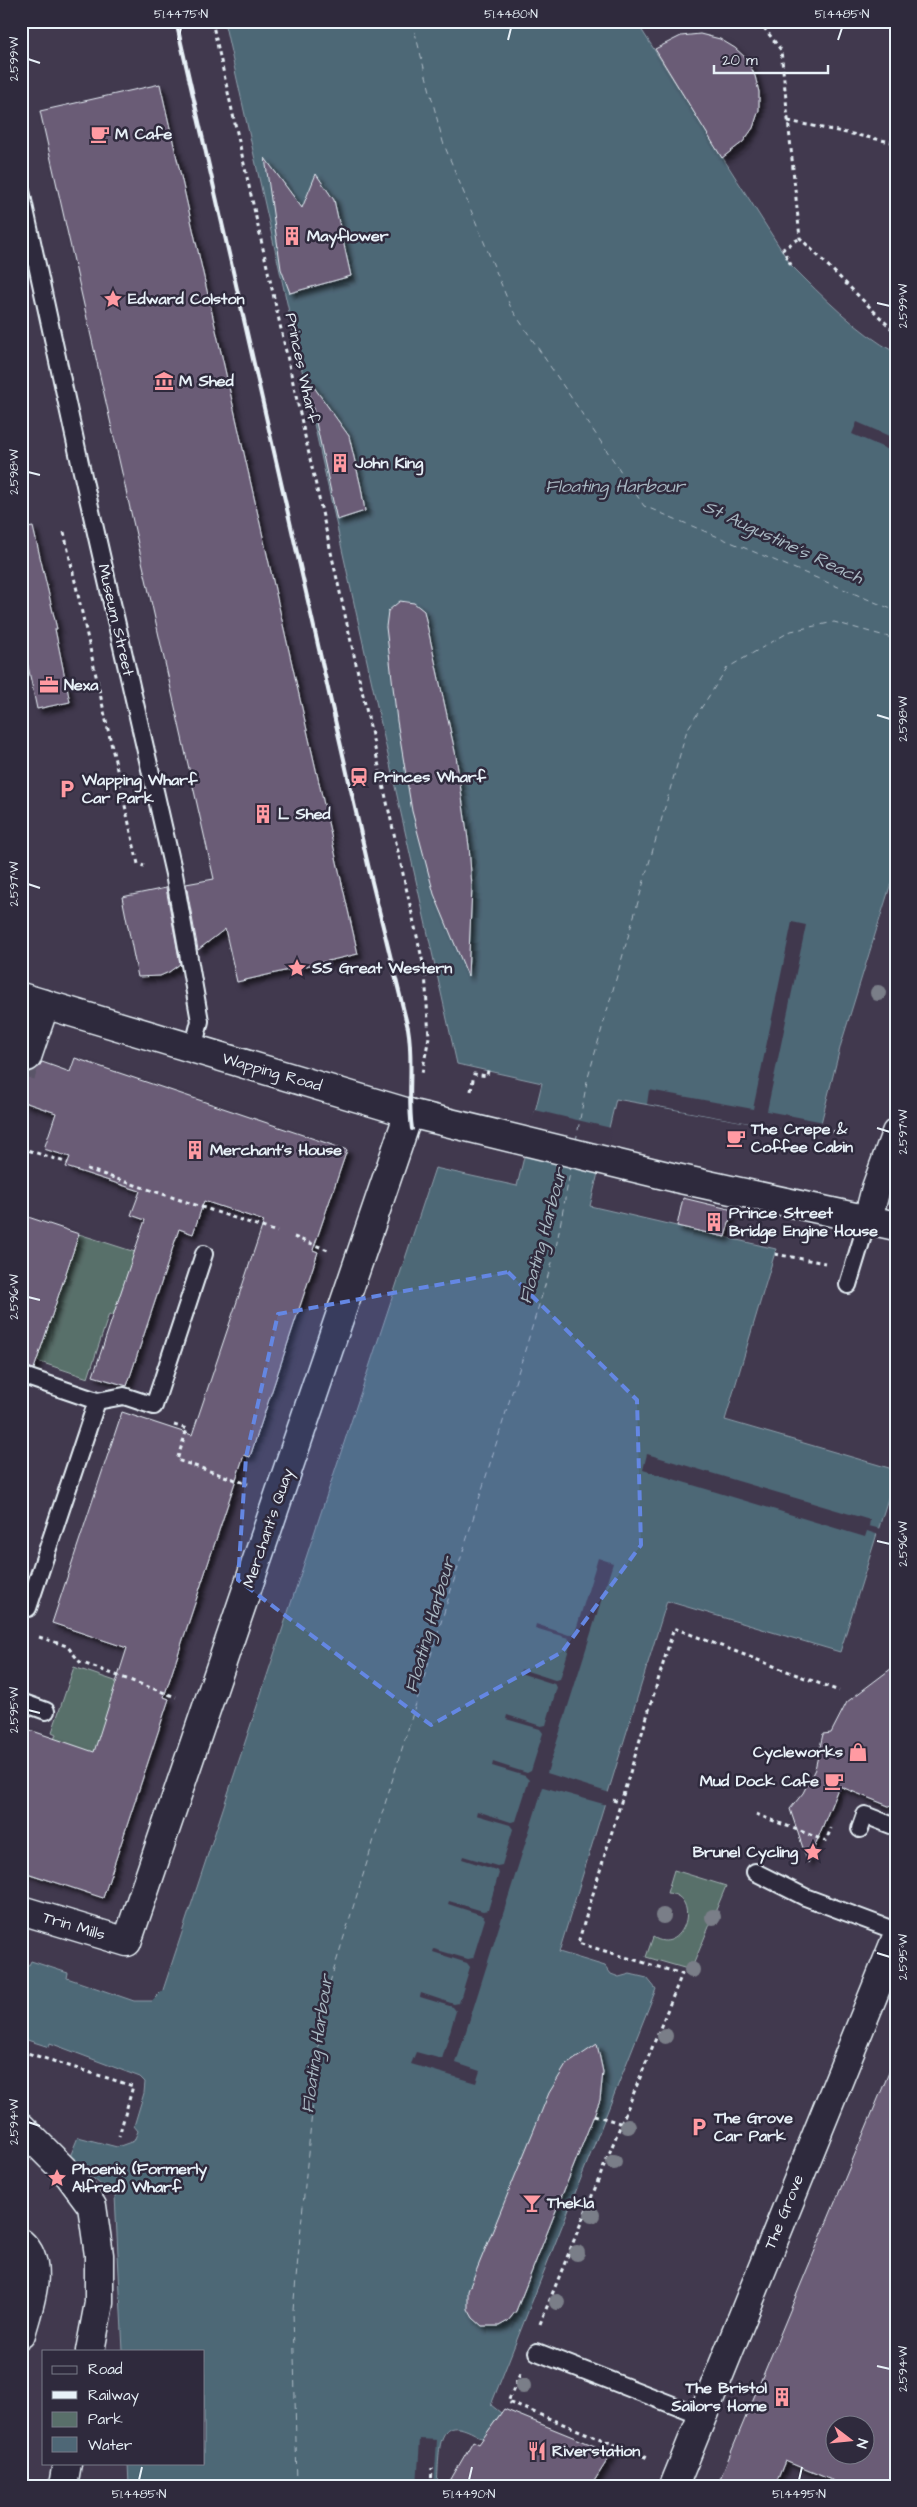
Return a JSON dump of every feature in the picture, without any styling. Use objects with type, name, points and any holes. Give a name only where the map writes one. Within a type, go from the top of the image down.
[{"type":"street","name":"Wapping Road","points":[[33,1000],[410,1113],[676,1178],[896,1226]]},
{"type":"street","points":[[27,1057],[33,1000]]},
{"type":"street","name":"Merchant's Quay","points":[[128,1942],[410,1113]]},
{"type":"street","points":[[868,1219],[876,1188],[896,1133]]},
{"type":"street","name":"Trin Mills","points":[[21,1910],[128,1942]]},
{"type":"street","name":"The Grove","points":[[676,2478],[896,1939]]},
{"type":"street","points":[[21,2128],[69,2175],[92,2206],[99,2254],[98,2303],[90,2350]]},
{"type":"street","points":[[21,2243],[30,2253],[34,2272],[21,2334]]},
{"type":"street","points":[[63,2486],[67,2464]]},
{"type":"lane","name":"Museum Street","points":[[21,191],[80,463],[174,874],[200,1021],[193,1048]]},
{"type":"lane","points":[[848,1285],[868,1219]]},
{"type":"lane","points":[[21,1375],[97,1400],[124,1396],[154,1406],[204,1254]]},
{"type":"lane","points":[[28,1608],[97,1400]]},
{"type":"lane","points":[[21,1702],[46,1711]]},
{"type":"lane","points":[[861,1826],[865,1815],[896,1827]]},
{"type":"lane","points":[[755,1872],[805,1898],[896,1932]]},
{"type":"lane","points":[[537,2352],[702,2416]]},
{"type":"path","name":"Princes Wharf","points":[[212,21],[425,972],[429,1038],[422,1073]]},
{"type":"path","points":[[759,21],[781,50],[800,238],[894,332]]},
{"type":"path","points":[[788,121],[896,143]]},
{"type":"path","points":[[791,265],[784,249],[800,238]]},
{"type":"path","points":[[471,1091],[474,1074],[487,1076],[488,1070]]},
{"type":"path","points":[[825,1130],[847,1134]]},
{"type":"path","points":[[21,1148],[68,1163]]},
{"type":"path","points":[[87,1169],[277,1232]]},
{"type":"path","points":[[774,1254],[798,1260]]},
{"type":"path","points":[[154,1406],[157,1418],[187,1429],[177,1460],[280,1494]]},
{"type":"path","points":[[537,2331],[623,2124],[682,1974],[578,1943],[674,1628],[839,1691]]},
{"type":"path","points":[[40,1637],[67,1646],[80,1662],[207,1709]]},
{"type":"path","points":[[613,1800],[620,1802]]},
{"type":"path","points":[[756,1814],[826,1841],[838,1813],[861,1826]]},
{"type":"path","points":[[21,2051],[133,2086],[119,2136]]},
{"type":"path","points":[[594,2115],[623,2124]]},
{"type":"path","points":[[523,2366],[508,2402],[676,2478]]},
{"type":"path","points":[[431,2486],[432,2468]]},
{"type":"highlighted area","points":[[508,1272],[637,1400],[641,1545],[562,1652],[431,1725],[238,1580],[246,1457],[278,1314]]},
{"type":"green space","points":[[79,1234],[135,1252],[113,1316],[109,1314],[88,1378],[37,1361]]},
{"type":"green space","points":[[74,1667],[118,1682],[51,1881],[21,1872],[21,1832],[56,1734],[52,1732]]},
{"type":"green space","points":[[674,1870],[726,1886],[691,1970],[646,1957],[653,1937],[664,1941],[673,1939],[681,1932],[685,1923],[687,1913],[684,1904],[678,1896],[667,1893]]},
{"type":"water","name":"Floating Harbour","points":[[224,21],[636,21],[791,265],[854,324],[896,353],[896,867],[841,1044],[818,1135],[616,1099],[590,1206],[776,1249],[725,1420],[896,1470],[896,1473],[840,1652],[667,1601],[559,1952],[605,1966],[611,1974],[619,1977],[630,1974],[647,1978],[656,1989],[491,2405],[501,2413],[483,2439],[467,2430],[456,2428],[448,2430],[443,2437],[440,2447],[437,2486],[129,2486],[128,2464],[205,2464],[205,2350],[123,2350],[115,2196],[69,2159],[78,2137],[117,2147],[134,2141],[138,2131],[134,2126],[144,2093],[145,2082],[140,2077],[50,2043],[49,2047],[21,2038],[21,1963],[29,1965],[31,1961],[68,1973],[67,1978],[134,2001],[152,2001],[163,1990],[435,1168],[517,1186],[542,1083],[457,1064]]},
{"type":"pier","points":[[857,422],[896,439],[896,453],[852,434]]},
{"type":"pier","points":[[792,922],[806,925],[767,1111],[824,1122],[820,1136],[647,1104],[649,1090],[753,1109]]},
{"type":"pier","points":[[535,1110],[611,1128],[600,1172],[523,1147]]},
{"type":"pier","points":[[647,1454],[870,1520],[869,1526],[881,1529],[879,1535],[867,1531],[865,1537],[643,1470]]},
{"type":"pier","points":[[598,1558],[613,1563],[547,1773],[610,1793],[607,1805],[543,1787],[456,2063],[480,2071],[476,2083],[411,2064],[416,2052],[442,2059],[456,2011],[453,2007],[420,1997],[421,1993],[454,2004],[459,2003],[470,1967],[467,1963],[433,1952],[434,1949],[468,1959],[473,1958],[485,1919],[482,1915],[448,1904],[449,1901],[483,1911],[488,1910],[499,1873],[496,1870],[462,1859],[463,1856],[497,1866],[502,1865],[513,1829],[510,1825],[476,1815],[477,1811],[511,1822],[516,1821],[529,1780],[525,1776],[492,1766],[493,1762],[527,1773],[531,1771],[543,1733],[540,1729],[506,1719],[507,1715],[541,1726],[546,1725],[557,1687],[554,1684],[520,1673],[521,1669],[555,1680],[560,1679],[571,1642],[568,1638],[535,1628],[536,1624],[569,1635],[575,1633]]},
{"type":"pier","points":[[420,2439],[437,2440],[434,2486],[417,2486]]},
{"type":"building","points":[[700,34],[720,39],[735,48],[747,59],[755,76],[759,92],[759,110],[753,128],[743,142],[722,158],[655,49],[681,36]]},
{"type":"building","name":"M Shed","points":[[160,84],[358,954],[237,982],[225,929],[198,950],[186,884],[214,879],[40,111]]},
{"type":"building","points":[[265,158],[302,208],[316,174],[334,200],[351,276],[290,293],[281,269]]},
{"type":"building","name":"John King","points":[[306,376],[349,436],[365,511],[337,520]]},
{"type":"building","points":[[33,527],[57,629],[55,629],[70,702],[37,709],[21,633],[21,529]]},
{"type":"building","points":[[400,601],[414,603],[424,611],[456,756],[469,846],[472,887],[468,976],[434,894],[412,811],[397,721],[386,627],[388,611]]},
{"type":"building","points":[[166,888],[180,964],[160,976],[138,977],[122,897]]},
{"type":"building","points":[[75,1058],[347,1150],[313,1250],[318,1252],[250,1457],[244,1455],[164,1697],[169,1699],[103,1898],[21,1871],[21,1727],[94,1752],[127,1648],[52,1623],[122,1412],[192,1435],[264,1221],[204,1201],[193,1234],[179,1229],[127,1386],[93,1376],[145,1220],[131,1215],[140,1191],[66,1167],[70,1157],[44,1149],[56,1113],[21,1101],[21,1071],[31,1072],[38,1068],[42,1062],[70,1072]]},
{"type":"building","name":"Prince Street Bridge Engine House","points":[[683,1198],[733,1210],[725,1237],[677,1226]]},
{"type":"building","points":[[28,1217],[79,1234],[34,1369],[21,1365],[21,1237]]},
{"type":"building","name":"Cycleworks","points":[[896,1665],[896,1809],[839,1786],[808,1863],[790,1809],[803,1793],[815,1769],[823,1734],[831,1733],[847,1702]]},
{"type":"building","name":"Thekla","points":[[597,2044],[603,2072],[600,2100],[516,2311],[508,2321],[499,2326],[482,2326],[473,2318],[468,2309],[468,2291],[549,2093],[566,2065]]},
{"type":"building","points":[[895,2058],[896,2486],[846,2486],[785,2461],[775,2486],[717,2486]]},
{"type":"building","name":"Riverstation","points":[[504,2409],[612,2453],[591,2486],[447,2486],[473,2441],[479,2444]]},
{"type":"ferry route","points":[[412,21],[443,142],[511,308],[644,506],[896,611]]},
{"type":"ferry route","points":[[576,1141],[587,1081],[687,730],[727,668],[791,631],[834,622],[896,639]]},
{"type":"ferry route","points":[[297,2486],[293,2310],[322,2008],[555,1253],[571,1167]]},
{"type":"tunnel","points":[[21,1075],[27,1057]]},
{"type":"railway","points":[[176,21],[371,878],[408,1028],[412,1129]]},
{"type":"place","name":"M Cafe","points":[[100,134]]},
{"type":"place","name":"Mayflower","points":[[292,236]]},
{"type":"place","name":"Edward Colston","points":[[113,299]]},
{"type":"place","name":"M Shed","points":[[164,381]]},
{"type":"place","name":"John King","points":[[340,463]]},
{"type":"place","name":"Nexa","points":[[49,685]]},
{"type":"place","name":"Princes Wharf","points":[[359,777]]},
{"type":"place","name":"Wapping Wharf Car Park","points":[[67,789]]},
{"type":"place","name":"L Shed","points":[[263,814]]},
{"type":"place","name":"SS Great Western","points":[[297,968]]},
{"type":"place","name":"The Crepe & Coffee Cabin","points":[[736,1138]]},
{"type":"place","name":"Merchant's House","points":[[195,1150]]},
{"type":"place","name":"Prince Street Bridge Engine House","points":[[714,1222]]},
{"type":"place","name":"Cycleworks","points":[[858,1752]]},
{"type":"place","name":"Mud Dock Cafe","points":[[834,1781]]},
{"type":"place","name":"Brunel Cycling","points":[[813,1852]]},
{"type":"place","name":"The Grove Car Park","points":[[699,2127]]},
{"type":"place","name":"Phoenix (Formerly Alfred) Wharf","points":[[57,2178]]},
{"type":"place","name":"Thekla","points":[[532,2203]]},
{"type":"place","name":"The Bristol Sailors Home","points":[[782,2397]]},
{"type":"place","name":"Riverstation","points":[[537,2451]]},
{"type":"water label","name":"St Augustine's Reach","points":[[783,542]]}]
